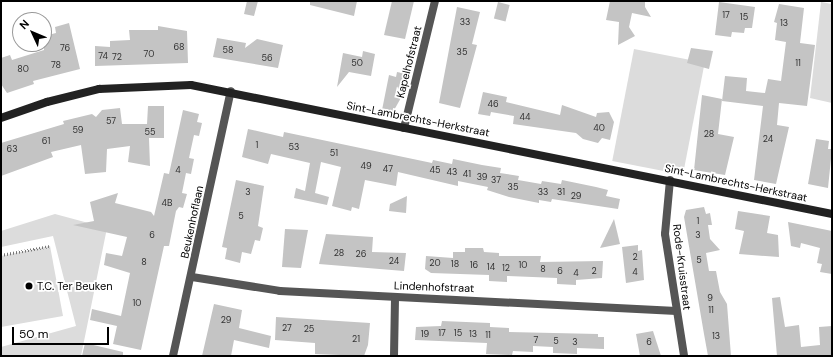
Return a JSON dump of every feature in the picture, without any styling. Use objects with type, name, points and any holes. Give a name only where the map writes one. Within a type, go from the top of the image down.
[{"type":"street","name":"Kapelhofstraat","points":[[404,128],[435,1]]},
{"type":"street","name":"Sint-Lambrechts-Herkstraat","points":[[1,118],[47,102],[99,90],[191,85],[230,91],[404,128],[670,180],[832,214]]},
{"type":"street","name":"Beukenhoflaan","points":[[173,356],[192,277],[230,91]]},
{"type":"street","name":"Rode-Kruisstraat","points":[[670,180],[665,234],[684,356]]},
{"type":"street","name":"Lindenhofstraat","points":[[192,277],[280,291],[676,311]]},
{"type":"street","points":[[394,356],[395,296]]},
{"type":"path","points":[[1,255],[50,246]]},
{"type":"shaded area","points":[[821,2],[832,4],[832,103],[810,98]]},
{"type":"shaded area","points":[[634,49],[705,63],[683,175],[612,161]]},
{"type":"shaded area","points":[[55,214],[107,228],[81,356],[1,356],[1,347],[76,326],[53,236],[1,247],[1,231]]},
{"type":"shaded area","name":"T.C. Ter Beuken","points":[[50,246],[63,316],[1,327],[1,256]]},
{"type":"building","points":[[247,1],[258,1],[254,16],[244,14]]},
{"type":"building","points":[[310,1],[357,1],[354,16],[310,5]]},
{"type":"building","points":[[392,1],[414,1],[405,39],[384,35]]},
{"type":"building","points":[[610,1],[645,1],[645,7],[651,17],[632,13],[629,27],[635,36],[618,45],[619,22],[606,20]]},
{"type":"building","points":[[498,2],[510,5],[506,21],[494,18]]},
{"type":"building","points":[[719,2],[755,7],[752,28],[745,28],[744,33],[732,32],[731,37],[715,35]]},
{"type":"building","points":[[779,4],[804,8],[800,43],[815,45],[807,106],[779,103],[777,125],[789,127],[776,184],[754,180],[763,106],[722,101],[725,76],[747,78],[746,91],[765,93],[768,79],[781,81],[786,42],[775,40],[777,23],[774,22]]},
{"type":"building","points":[[457,7],[480,12],[472,44],[477,45],[460,108],[439,103]]},
{"type":"building","points":[[69,23],[80,69],[33,81],[34,84],[7,93],[1,84],[1,58],[10,55],[12,60],[38,52],[52,52],[52,34],[56,33],[55,27]]},
{"type":"building","points":[[158,26],[187,31],[188,63],[95,66],[95,46],[110,47],[110,41],[130,40],[129,30],[158,30]]},
{"type":"building","points":[[217,38],[246,43],[245,48],[257,39],[283,45],[278,68],[213,57]]},
{"type":"building","points":[[691,48],[713,51],[709,69],[687,63]]},
{"type":"building","points":[[363,51],[375,54],[371,76],[349,72],[337,87],[343,53],[362,57]]},
{"type":"building","points":[[397,72],[407,74],[402,96],[393,112],[382,110],[389,75],[396,77]]},
{"type":"building","points":[[483,92],[507,97],[506,102],[560,115],[562,105],[596,117],[597,113],[609,112],[614,122],[610,140],[602,138],[598,143],[583,139],[576,133],[513,124],[514,116],[491,112],[490,116],[478,114]]},
{"type":"building","points":[[702,95],[722,99],[718,134],[734,137],[725,175],[694,170]]},
{"type":"building","points":[[148,106],[164,106],[164,138],[149,138],[150,166],[128,162],[130,146],[107,149],[106,172],[85,174],[81,145],[51,152],[53,157],[1,176],[1,143],[64,124],[63,121],[92,114],[96,117],[102,110],[120,108],[122,124],[147,124]]},
{"type":"building","points":[[183,110],[199,114],[197,122],[202,123],[199,136],[194,135],[189,158],[194,159],[191,174],[186,173],[182,193],[187,194],[183,208],[179,207],[176,211],[169,246],[164,246],[141,350],[113,344],[117,326],[90,320],[92,309],[121,316],[130,273],[104,265],[106,253],[122,256],[127,237],[73,225],[94,221],[90,202],[118,193],[115,203],[151,212],[154,216],[164,173],[169,174]]},
{"type":"building","points":[[248,129],[283,137],[284,132],[432,163],[433,160],[452,164],[453,159],[501,168],[500,173],[519,176],[518,180],[541,184],[542,181],[561,184],[562,180],[596,187],[608,190],[606,196],[620,199],[618,209],[552,199],[551,202],[539,200],[539,203],[509,197],[487,190],[488,187],[458,181],[458,186],[398,172],[396,186],[365,180],[359,209],[352,207],[351,211],[332,206],[341,167],[321,162],[315,193],[329,197],[327,205],[294,198],[296,188],[305,191],[310,163],[271,154],[268,164],[242,157]]},
{"type":"building","points":[[816,139],[829,141],[828,149],[832,149],[828,188],[808,184]]},
{"type":"building","points":[[236,180],[264,186],[258,226],[263,228],[260,241],[255,240],[251,254],[242,252],[240,263],[225,259],[227,248],[222,247]]},
{"type":"building","points":[[407,196],[406,213],[389,211],[390,204]]},
{"type":"building","points":[[704,207],[706,214],[710,213],[712,225],[708,225],[710,239],[720,250],[706,253],[709,271],[716,271],[720,292],[727,304],[731,356],[708,356],[704,334],[684,217],[686,210]]},
{"type":"building","points":[[738,211],[770,216],[767,233],[778,235],[779,257],[739,254],[744,231],[735,229]]},
{"type":"building","points":[[614,219],[620,244],[600,248]]},
{"type":"building","points":[[788,222],[832,231],[832,274],[820,272],[822,264],[817,263],[820,248],[801,243],[800,248],[791,246]]},
{"type":"building","points":[[285,229],[308,230],[301,268],[282,267]]},
{"type":"building","points":[[326,234],[373,237],[372,252],[406,253],[404,271],[319,264]]},
{"type":"building","points":[[638,245],[638,251],[642,250],[644,280],[626,283],[622,247]]},
{"type":"building","points":[[465,248],[483,248],[484,252],[499,253],[499,256],[541,256],[540,262],[603,261],[602,278],[576,280],[576,285],[557,284],[557,278],[507,276],[507,282],[489,281],[489,275],[431,273],[425,269],[426,256],[453,258],[453,252],[465,252]]},
{"type":"building","points":[[780,297],[785,327],[799,325],[801,347],[820,345],[819,327],[832,326],[832,356],[777,356],[772,298]]},
{"type":"building","points":[[214,304],[242,310],[239,328],[271,336],[269,348],[234,340],[231,356],[202,356]]},
{"type":"building","points":[[276,317],[370,323],[368,345],[364,356],[315,354],[315,343],[275,340]]},
{"type":"building","points":[[442,321],[490,323],[490,327],[509,328],[509,332],[598,334],[598,337],[604,337],[604,349],[577,348],[577,354],[553,353],[553,347],[533,346],[533,352],[513,351],[512,355],[486,354],[487,343],[415,340],[416,327],[441,326]]},
{"type":"building","points":[[653,331],[661,356],[640,356],[636,334]]},
{"type":"building","points":[[85,343],[123,352],[123,356],[82,356]]},
{"type":"place","name":"T.C. Ter Beuken","points":[[29,286]]}]
